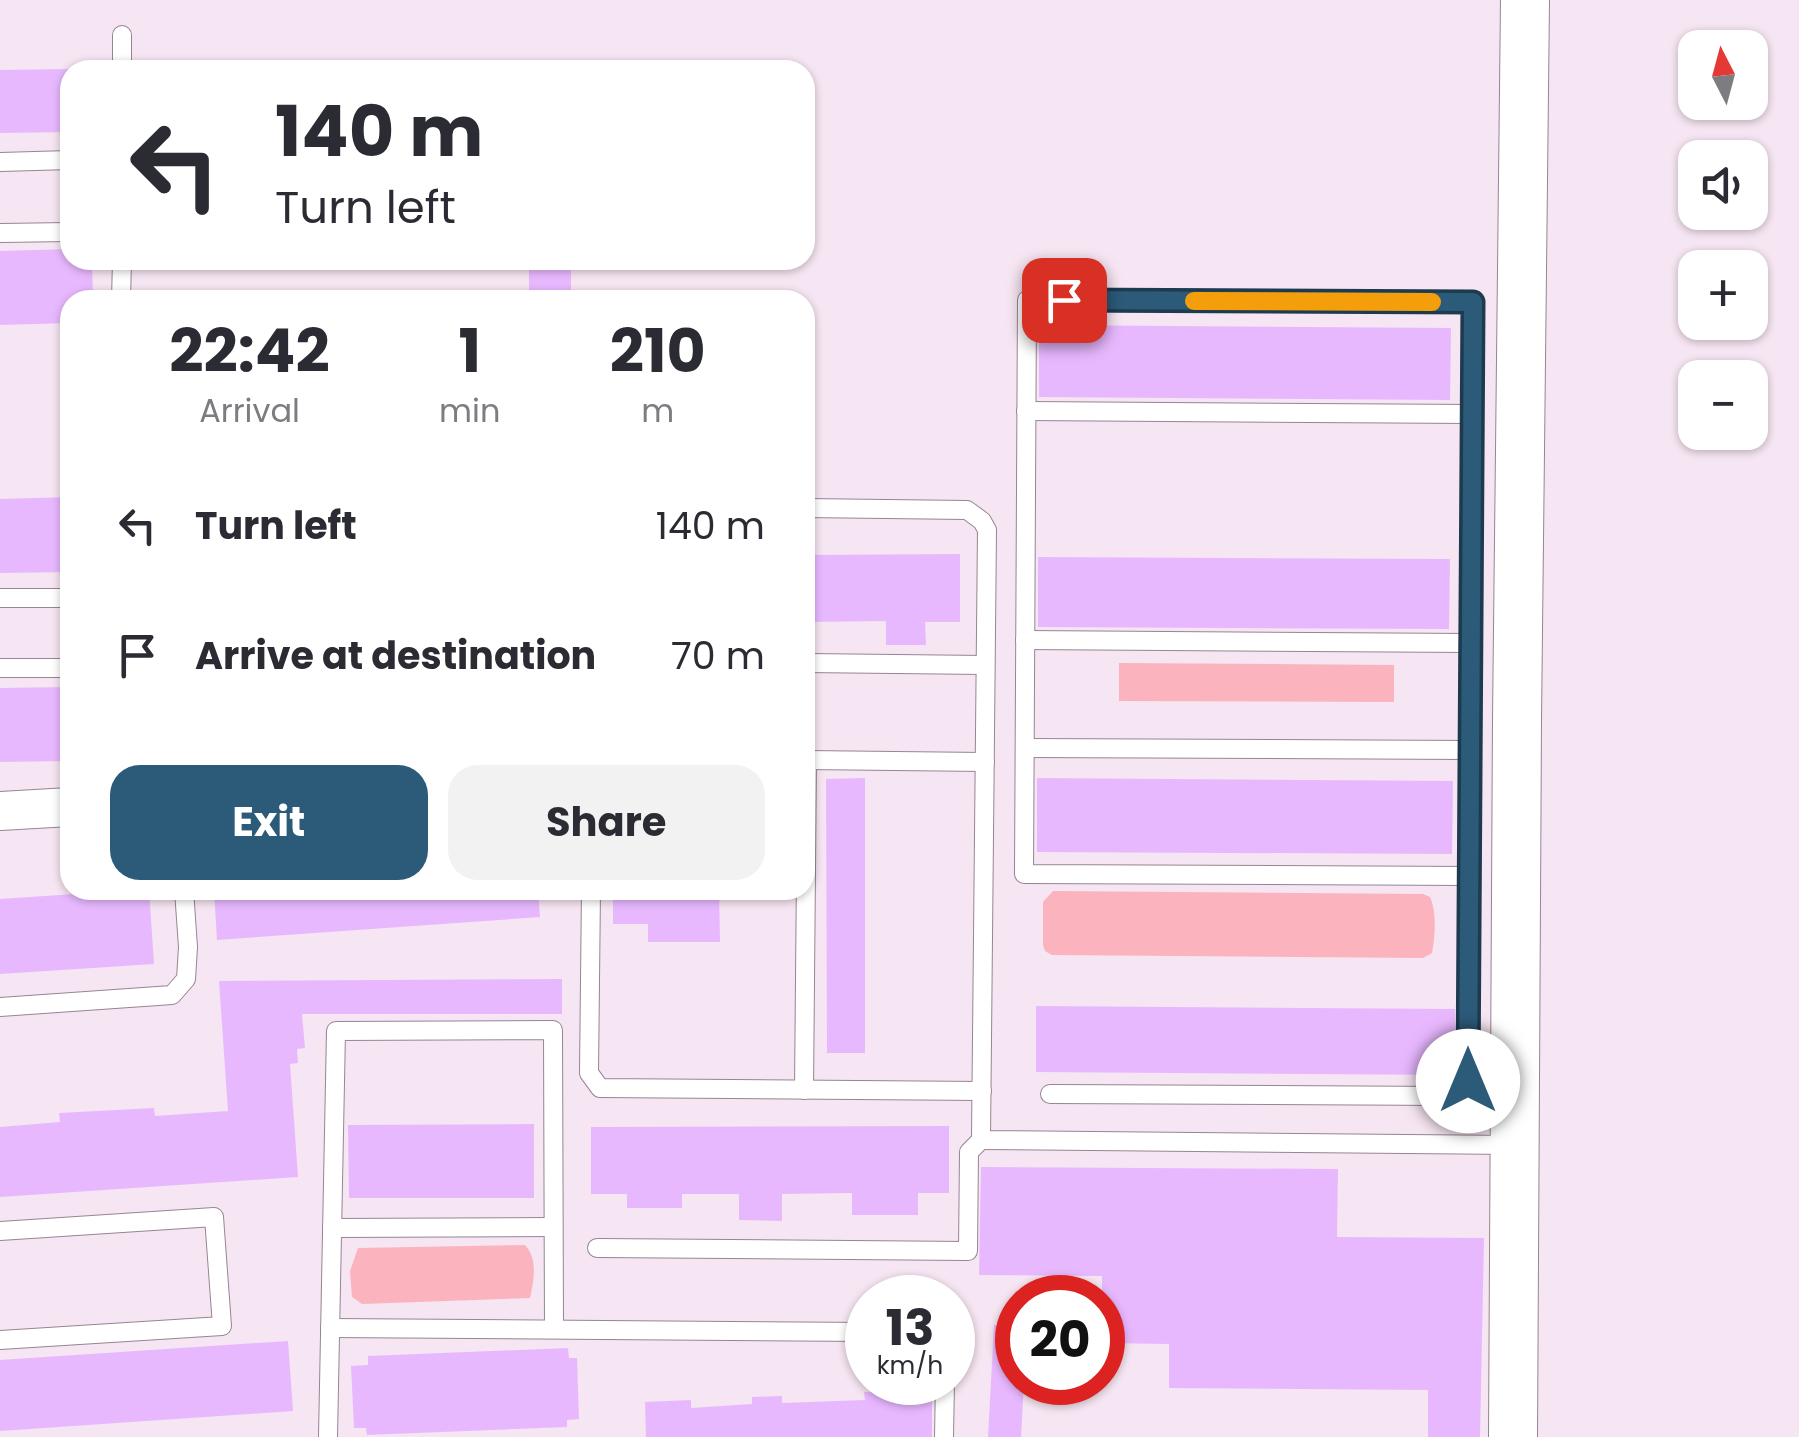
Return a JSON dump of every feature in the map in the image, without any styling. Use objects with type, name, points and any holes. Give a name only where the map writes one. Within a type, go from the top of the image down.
[{"type":"street","points":[[1513,1437],[1515,1145],[1494,720],[1525,0]]},
{"type":"street","points":[[0,811],[60,807]]},
{"type":"lane","points":[[122,36],[122,60]]},
{"type":"lane","points":[[0,162],[60,160]]},
{"type":"lane","points":[[0,233],[60,232]]},
{"type":"lane","points":[[1050,1094],[1449,1096],[1468,1081],[1470,750],[1494,720],[1471,643],[1473,302],[1027,300],[1024,874],[1469,876]]},
{"type":"lane","points":[[1026,411],[1472,414]]},
{"type":"lane","points":[[596,1248],[968,1250],[969,1152],[981,1140],[987,530],[967,510],[815,508]]},
{"type":"lane","points":[[0,598],[60,598]]},
{"type":"lane","points":[[1025,640],[1471,643]]},
{"type":"lane","points":[[815,663],[985,665]]},
{"type":"lane","points":[[0,668],[60,668]]},
{"type":"lane","points":[[1024,748],[1470,750]]},
{"type":"lane","points":[[815,760],[984,762]]},
{"type":"lane","points":[[0,1006],[172,995],[186,979],[185,900]]},
{"type":"lane","points":[[591,900],[589,1073],[600,1088],[982,1092]]},
{"type":"lane","points":[[804,1090],[805,900]]},
{"type":"lane","points":[[328,1437],[336,1031],[553,1030],[554,1330]]},
{"type":"lane","points":[[981,1140],[1515,1145]]},
{"type":"lane","points":[[0,1232],[214,1217],[222,1326],[0,1340]]},
{"type":"lane","points":[[332,1228],[553,1226]]},
{"type":"lane","points":[[330,1328],[845,1332]]},
{"type":"lane","points":[[944,1437],[945,1405]]},
{"type":"shaded area","points":[[1119,663],[1394,665],[1394,702],[1119,701]]},
{"type":"shaded area","points":[[1053,891],[1423,894],[1430,897],[1434,910],[1432,953],[1423,958],[1052,955],[1043,945],[1043,902]]},
{"type":"shaded area","points":[[525,1245],[533,1263],[530,1298],[362,1304],[352,1297],[350,1271],[358,1248]]},
{"type":"building","points":[[60,69],[60,132],[0,133],[0,70]]},
{"type":"building","points":[[60,249],[60,270],[92,270],[93,290],[60,290],[60,323],[0,325],[0,251]]},
{"type":"building","points":[[529,270],[571,270],[571,290],[529,290]]},
{"type":"building","points":[[1039,325],[1451,328],[1450,400],[1039,397]]},
{"type":"building","points":[[60,497],[60,572],[0,573],[0,499]]},
{"type":"building","points":[[960,554],[960,622],[925,622],[926,645],[886,645],[886,621],[815,622],[815,555]]},
{"type":"building","points":[[1038,557],[1450,559],[1449,629],[1038,627]]},
{"type":"building","points":[[60,687],[60,761],[0,762],[0,688]]},
{"type":"building","points":[[865,778],[865,1053],[827,1053],[826,779]]},
{"type":"building","points":[[1037,778],[1453,781],[1452,854],[1037,852]]},
{"type":"building","points":[[60,895],[60,900],[150,900],[154,964],[0,974],[0,899]]},
{"type":"building","points":[[215,900],[539,900],[540,917],[217,940]]},
{"type":"building","points":[[613,900],[719,900],[720,942],[648,942],[648,924],[613,924]]},
{"type":"building","points":[[562,979],[562,1014],[302,1014],[305,1048],[297,1049],[298,1063],[290,1064],[298,1177],[0,1197],[0,1127],[60,1122],[59,1113],[154,1108],[155,1116],[228,1111],[219,981]]},
{"type":"building","points":[[1036,1006],[1455,1009],[1455,1075],[1036,1072]]},
{"type":"building","points":[[534,1124],[534,1198],[349,1198],[348,1125]]},
{"type":"building","points":[[949,1126],[949,1193],[918,1193],[918,1215],[852,1215],[852,1193],[782,1194],[782,1221],[739,1220],[739,1194],[682,1194],[682,1208],[627,1208],[627,1194],[591,1194],[591,1127]]},
{"type":"building","points":[[981,1167],[1338,1169],[1337,1237],[1484,1238],[1480,1437],[1428,1437],[1428,1390],[1169,1388],[1169,1344],[1125,1343],[1125,1275],[979,1275]]},
{"type":"building","points":[[995,1325],[995,1405],[1023,1405],[1021,1437],[988,1437]]},
{"type":"building","points":[[288,1341],[293,1411],[0,1431],[0,1360]]},
{"type":"building","points":[[568,1348],[569,1358],[577,1358],[579,1419],[567,1420],[567,1427],[367,1435],[366,1428],[354,1428],[351,1366],[368,1365],[368,1356]]},
{"type":"building","points":[[782,1396],[782,1403],[845,1401],[845,1405],[932,1405],[932,1437],[646,1437],[645,1402],[691,1400],[691,1408],[752,1404],[752,1397]]},
{"type":"slow traffic","points":[[1194,301],[1432,302]]},
{"type":"route","points":[[1064,300],[1473,302],[1468,1081]]}]
